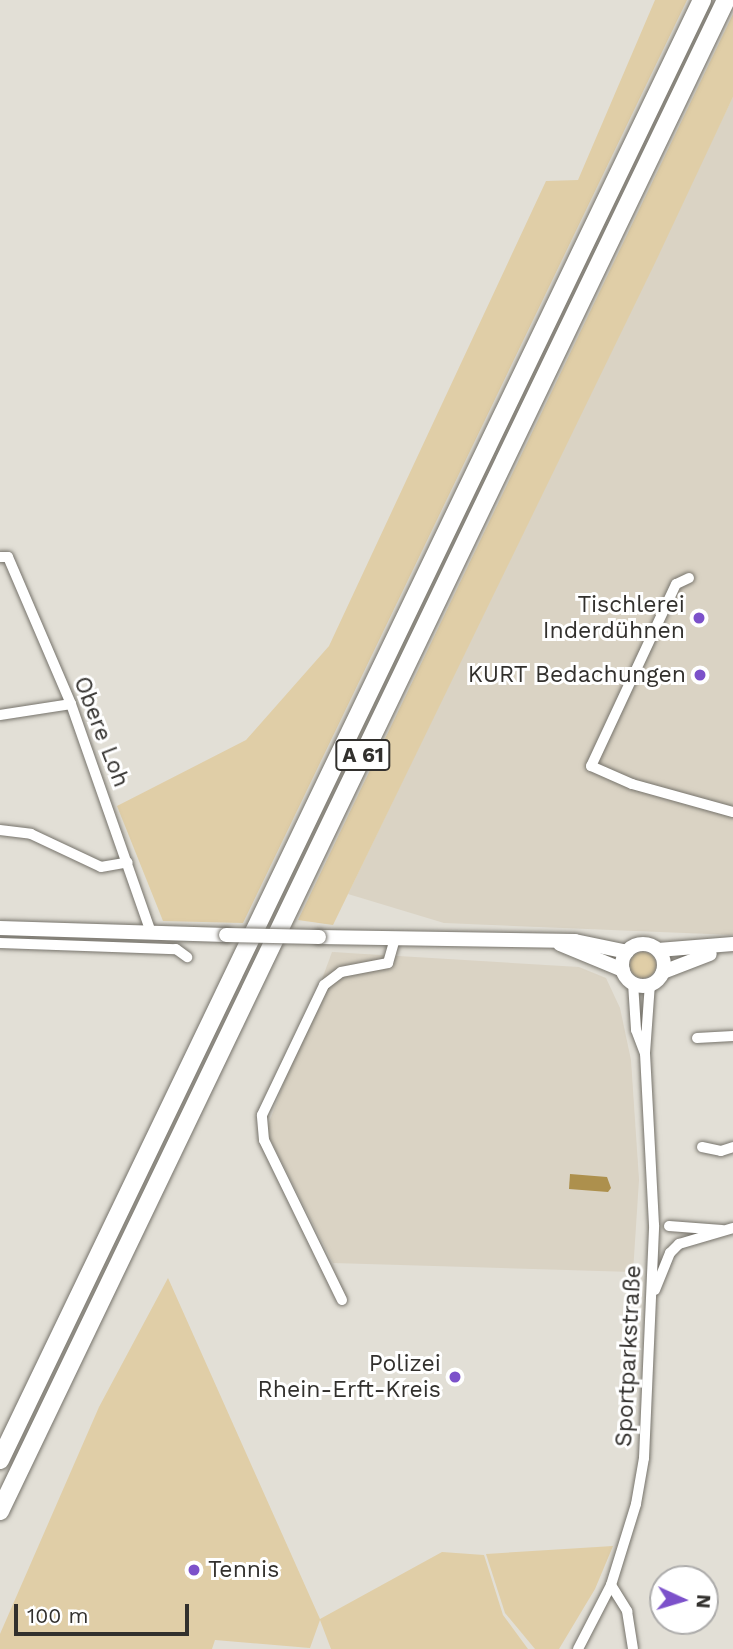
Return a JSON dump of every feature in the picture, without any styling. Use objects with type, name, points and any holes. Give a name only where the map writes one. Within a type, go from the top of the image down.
[{"type":"highway","name":"A 61","points":[[0,1460],[702,0]]},
{"type":"highway","name":"A 61","points":[[0,1511],[726,0]]},
{"type":"street","name":"Obere Loh","points":[[0,557],[8,556],[71,704],[151,932]]},
{"type":"street","points":[[689,578],[676,584],[591,766],[632,784],[733,812]]},
{"type":"street","points":[[0,715],[71,704]]},
{"type":"street","points":[[0,830],[31,834],[101,867],[128,862]]},
{"type":"street","points":[[0,928],[560,944],[575,941],[627,952],[642,944],[657,950],[733,944]]},
{"type":"street","points":[[342,1300],[264,1140],[262,1115],[324,985],[341,972],[388,963],[395,939]]},
{"type":"street","points":[[0,943],[176,949],[187,957]]},
{"type":"street","points":[[560,944],[623,970],[633,983],[650,984],[663,972],[682,961],[733,951]]},
{"type":"street","points":[[657,950],[663,960],[663,972]]},
{"type":"street","points":[[623,970],[627,952]]},
{"type":"street","name":"Sportparkstraße","points":[[633,983],[636,1031],[645,1053]]},
{"type":"street","name":"Sportparkstraße","points":[[578,1649],[611,1585],[636,1504],[644,1458],[652,1297],[653,1167],[645,1053],[650,984]]},
{"type":"street","points":[[696,1038],[733,1036]]},
{"type":"street","points":[[702,1147],[720,1151],[733,1147]]},
{"type":"street","points":[[669,1226],[728,1229]]},
{"type":"street","points":[[652,1297],[670,1253],[679,1244],[728,1229]]},
{"type":"street","points":[[611,1585],[627,1611],[633,1649]]},
{"type":"shaded area","points":[[655,0],[687,0],[243,923],[163,921],[117,806],[246,740],[329,646],[546,181],[578,180]]},
{"type":"shaded area","points":[[733,14],[733,97],[655,263],[333,925],[298,920]]},
{"type":"shaded area","points":[[733,97],[733,935],[444,923],[348,894]]},
{"type":"shaded area","points":[[332,952],[579,967],[606,978],[620,1008],[631,1060],[639,1180],[633,1272],[333,1263],[266,1131]]},
{"type":"shaded area","points":[[643,952],[652,956],[656,965],[652,974],[643,978],[634,974],[630,965],[634,956]]},
{"type":"shaded area","points":[[570,1174],[607,1177],[611,1188],[608,1192],[569,1189]]},
{"type":"shaded area","points":[[168,1278],[320,1619],[442,1552],[484,1555],[503,1615],[528,1649],[331,1649],[320,1620],[310,1648],[215,1640],[212,1649],[0,1649],[0,1634],[99,1407]]},
{"type":"shaded area","points":[[613,1546],[595,1589],[559,1649],[535,1649],[505,1613],[486,1554]]},
{"type":"place","name":"Tischlerei Inderdühnen","points":[[699,618]]},
{"type":"place","name":"KURT Bedachungen","points":[[700,675]]},
{"type":"place","name":"Polizei Rhein-Erft-Kreis","points":[[455,1377]]},
{"type":"place","name":"Tennis","points":[[194,1570]]}]
